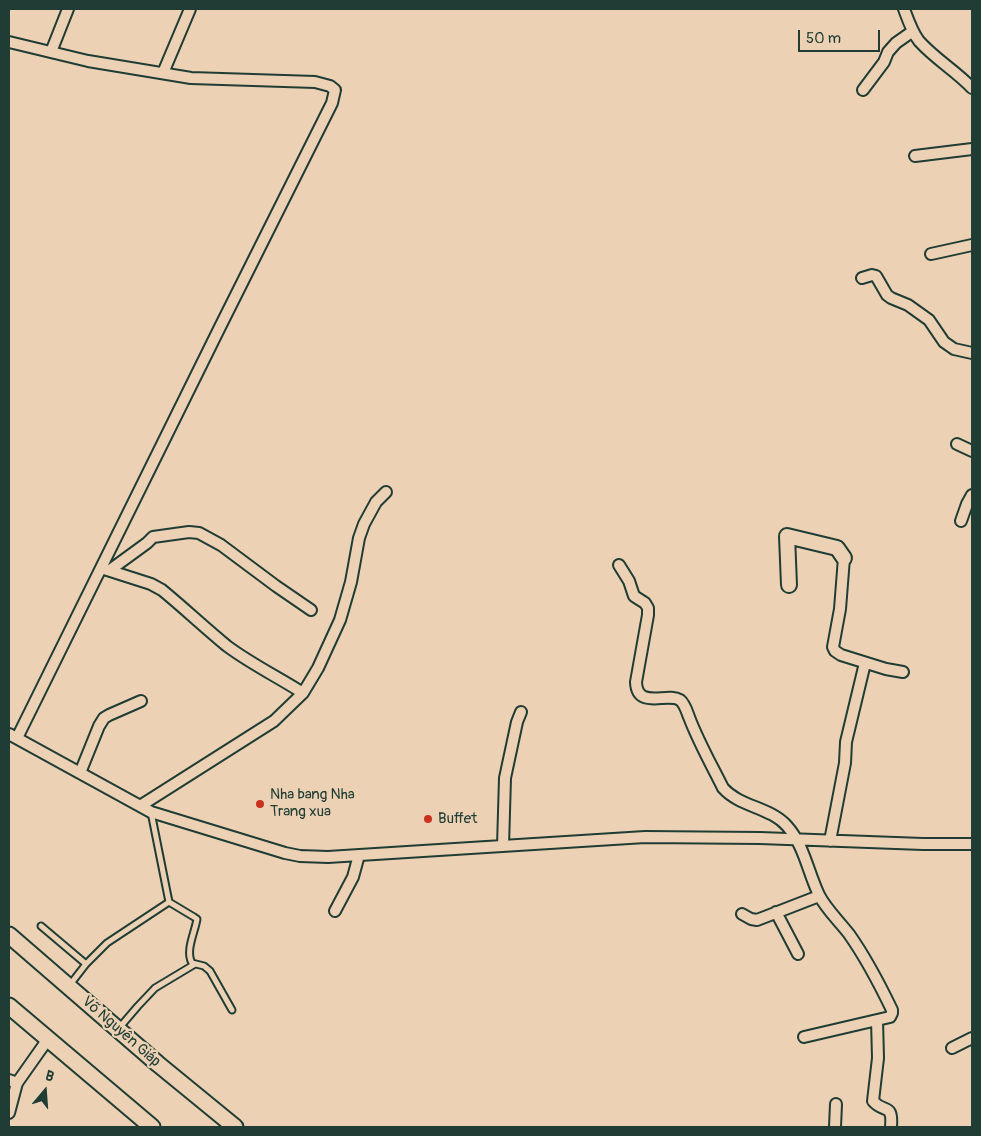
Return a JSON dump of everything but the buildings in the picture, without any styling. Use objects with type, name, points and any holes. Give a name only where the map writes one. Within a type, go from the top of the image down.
[{"type":"main road","points":[[789,585],[787,536],[837,548],[844,558]]},
{"type":"main road","name":"Võ Nguyên Giáp","points":[[9,935],[158,1064],[235,1127]]},
{"type":"main road","points":[[9,1006],[152,1127]]},
{"type":"street","points":[[51,52],[68,9]]},
{"type":"street","points":[[163,73],[190,9]]},
{"type":"street","points":[[904,9],[918,40],[972,88]]},
{"type":"street","points":[[863,90],[884,62],[888,52],[896,43],[913,31]]},
{"type":"street","points":[[9,42],[88,61],[191,78],[315,82],[330,86],[335,90],[332,103],[220,326],[106,569],[13,736],[151,812],[285,853],[314,857],[644,837],[972,844]]},
{"type":"street","points":[[915,156],[972,149]]},
{"type":"street","points":[[931,254],[972,244]]},
{"type":"street","points":[[862,278],[872,275],[876,276],[887,295],[913,308],[929,320],[944,342],[954,349],[972,353]]},
{"type":"street","points":[[957,444],[972,451]]},
{"type":"street","points":[[140,806],[274,721],[303,693],[318,668],[340,620],[364,524],[376,502],[386,492]]},
{"type":"street","points":[[961,521],[970,502]]},
{"type":"street","points":[[106,569],[147,543],[153,537],[189,532],[200,533],[221,545],[311,610]]},
{"type":"street","points":[[844,558],[840,609],[832,648],[841,655],[886,669],[904,672]]},
{"type":"street","points":[[619,565],[634,596],[645,603],[648,608],[636,682],[638,692],[644,697],[651,699],[681,700],[723,788],[728,794],[782,821],[797,839],[820,896],[862,952],[892,1010],[890,1017],[804,1037]]},
{"type":"street","points":[[106,569],[151,584],[162,590],[228,646],[252,663],[303,693]]},
{"type":"street","points":[[830,841],[845,763],[846,742],[865,663]]},
{"type":"street","points":[[80,773],[104,718],[141,701]]},
{"type":"street","points":[[503,846],[505,778],[521,712]]},
{"type":"street","points":[[335,911],[353,877],[359,855]]},
{"type":"street","points":[[742,914],[754,920],[820,896]]},
{"type":"street","points":[[776,912],[798,954]]},
{"type":"street","points":[[877,1020],[878,1058],[873,1101],[890,1112],[892,1116],[891,1127]]},
{"type":"street","points":[[952,1048],[972,1038]]},
{"type":"street","points":[[9,1113],[13,1081],[48,1039]]},
{"type":"street","points":[[835,1127],[836,1104]]},
{"type":"lane","points":[[151,812],[169,902],[197,920],[191,944],[190,958],[192,963],[204,966],[210,971],[232,1010]]},
{"type":"lane","points":[[69,986],[86,964],[107,943],[169,902]]},
{"type":"lane","points":[[41,926],[86,964]]},
{"type":"lane","points":[[118,1029],[155,988],[195,964]]},
{"type":"place","name":"Nha bang Nha Trang xua","points":[[260,804]]},
{"type":"place","name":"Buffet","points":[[428,819]]}]
